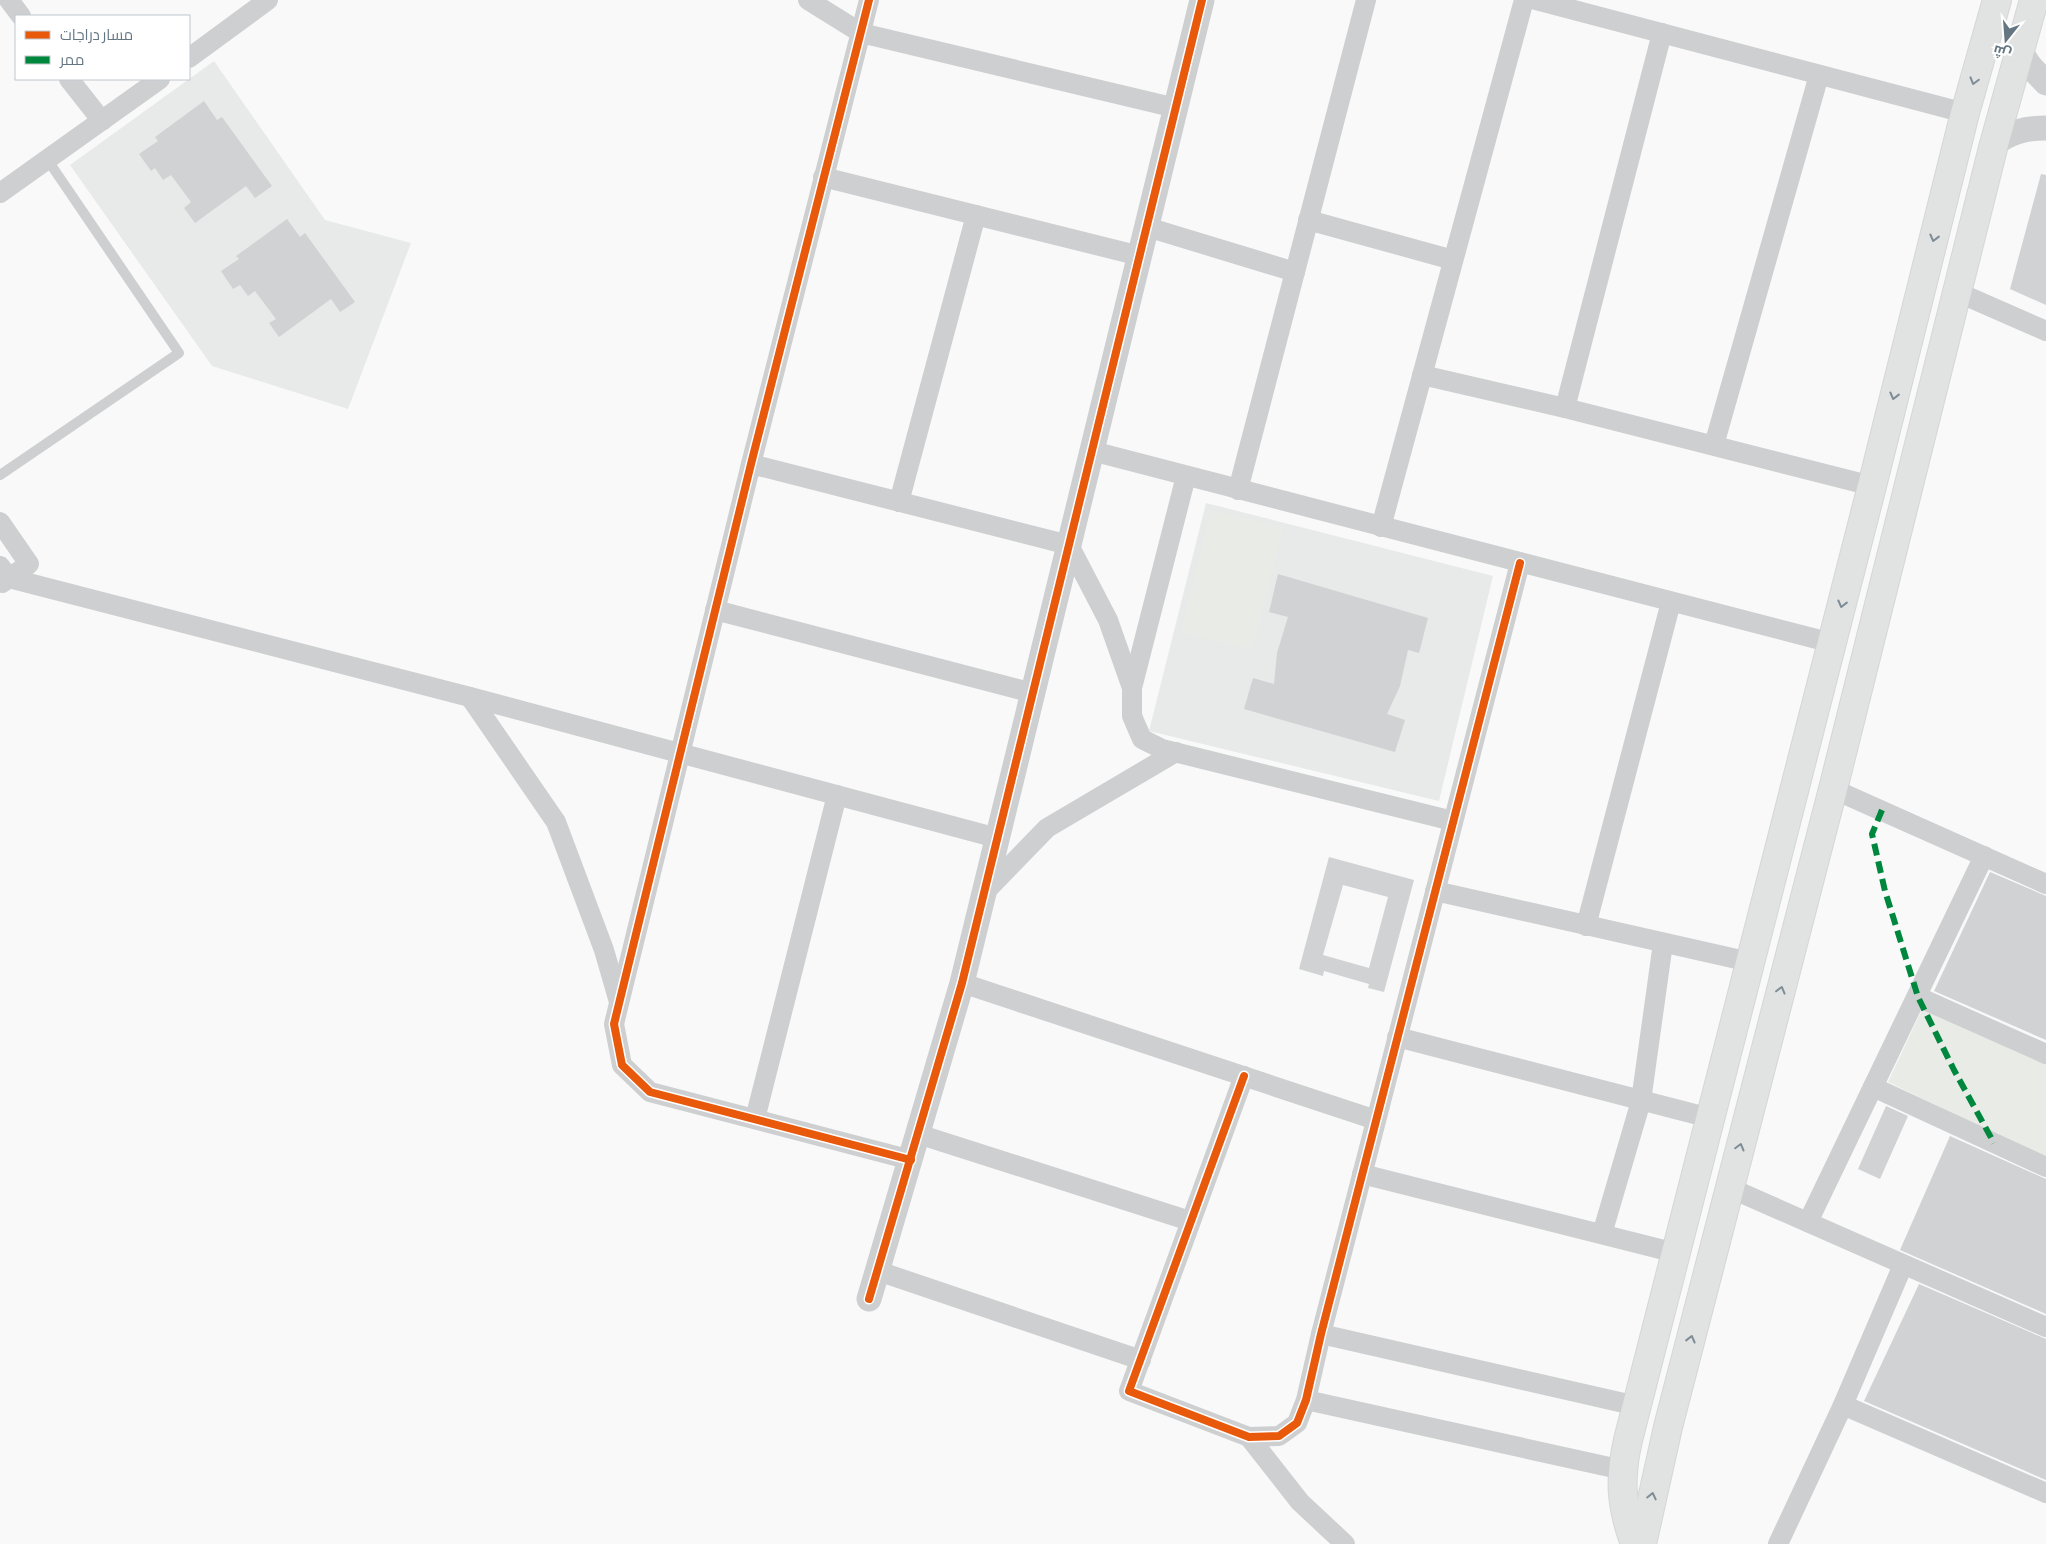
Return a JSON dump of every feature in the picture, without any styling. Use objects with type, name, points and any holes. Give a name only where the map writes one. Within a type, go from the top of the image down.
[{"type":"main road","points":[[1635,1544],[1625,1517],[1623,1494],[1623,1470],[1628,1440],[1851,570],[1964,113],[1997,0]]},
{"type":"main road","points":[[1642,1544],[1668,1427],[1833,789],[1994,144],[2034,0]]},
{"type":"main road","points":[[1870,492],[1877,510],[1883,514],[1890,514],[1903,509]]},
{"type":"main road","points":[[1851,570],[1857,565],[1874,566],[1881,570],[1886,578]]},
{"type":"street","points":[[0,3],[4,0]]},
{"type":"street","points":[[9,0],[20,15]]},
{"type":"street","points":[[190,57],[268,0]]},
{"type":"street","points":[[808,0],[861,33],[1176,108]]},
{"type":"street","points":[[869,0],[751,464],[614,1024],[622,1065],[650,1092],[911,1160]]},
{"type":"street","points":[[869,1299],[962,983],[1202,0]]},
{"type":"street","points":[[1238,490],[1366,0]]},
{"type":"street","points":[[1381,527],[1524,0]]},
{"type":"street","points":[[1543,1],[1964,113]]},
{"type":"street","points":[[1565,408],[1662,33]]},
{"type":"street","points":[[2019,50],[2030,66],[2046,83]]},
{"type":"street","points":[[1714,445],[1820,75]]},
{"type":"street","points":[[71,80],[102,121]]},
{"type":"street","points":[[0,193],[159,80]]},
{"type":"street","points":[[1994,144],[2018,130],[2046,128]]},
{"type":"street","points":[[823,177],[1140,256]]},
{"type":"street","points":[[899,502],[976,215]]},
{"type":"street","points":[[1308,220],[1453,260]]},
{"type":"street","points":[[1147,226],[1295,272]]},
{"type":"street","points":[[1957,292],[2046,331]]},
{"type":"street","points":[[1422,375],[1714,445],[1870,492]]},
{"type":"street","points":[[1092,451],[1832,644]]},
{"type":"street","points":[[751,464],[1069,545],[1108,620],[1132,688]]},
{"type":"street","points":[[1186,476],[1132,688],[1132,716],[1142,739],[1162,749],[1453,821]]},
{"type":"street","points":[[0,522],[29,564],[3,576]]},
{"type":"street","points":[[1244,1076],[1130,1391],[1249,1437],[1279,1436],[1297,1423],[1306,1400],[1321,1334],[1520,562]]},
{"type":"street","points":[[3,576],[470,697],[998,838]]},
{"type":"street","points":[[1586,926],[1671,602]]},
{"type":"street","points":[[715,610],[1033,693]]},
{"type":"street","points":[[470,697],[556,822],[604,950],[619,1002]]},
{"type":"street","points":[[984,893],[1047,828],[1176,752]]},
{"type":"street","points":[[1833,789],[2046,884]]},
{"type":"street","points":[[754,1119],[837,795]]},
{"type":"street","points":[[1808,1222],[1918,997],[1984,856]]},
{"type":"street","points":[[1435,891],[1750,962]]},
{"type":"street","points":[[1602,1234],[1641,1101],[1663,943]]},
{"type":"street","points":[[962,983],[1376,1120]]},
{"type":"street","points":[[1918,997],[2046,1054]]},
{"type":"street","points":[[1397,1038],[1710,1118]]},
{"type":"street","points":[[1873,1087],[2046,1167]]},
{"type":"street","points":[[918,1134],[1190,1221]]},
{"type":"street","points":[[1362,1174],[1676,1253]]},
{"type":"street","points":[[1730,1188],[2046,1327]]},
{"type":"street","points":[[1778,1544],[1842,1405],[1903,1265]]},
{"type":"street","points":[[878,1272],[1141,1360]]},
{"type":"street","points":[[1321,1334],[1636,1406]]},
{"type":"street","points":[[1306,1400],[1623,1470]]},
{"type":"street","points":[[1842,1405],[2046,1494]]},
{"type":"street","points":[[1249,1437],[1300,1502],[1345,1544]]},
{"type":"lane","points":[[0,475],[179,353],[47,159]]},
{"type":"shaded area","points":[[214,61],[325,220],[411,243],[348,409],[212,366],[70,165]]},
{"type":"shaded area","points":[[1206,503],[1493,576],[1439,801],[1149,731]]},
{"type":"shaded area","points":[[1211,510],[1283,527],[1252,650],[1181,633]]},
{"type":"shaded area","points":[[1924,1005],[2046,1049],[2046,1158],[1888,1082]]},
{"type":"building","points":[[204,101],[217,120],[222,117],[272,186],[255,198],[246,186],[195,223],[184,208],[191,202],[171,175],[163,180],[155,168],[151,171],[139,154],[158,141],[155,137]]},
{"type":"building","points":[[2041,174],[2046,175],[2046,305],[2010,289]]},
{"type":"building","points":[[287,219],[300,237],[305,233],[355,302],[340,312],[331,299],[279,337],[269,323],[276,319],[255,291],[248,296],[240,285],[233,289],[221,271],[239,259],[236,256]]},
{"type":"building","points":[[1278,574],[1428,618],[1419,653],[1408,650],[1400,686],[1387,714],[1405,720],[1395,752],[1244,709],[1253,678],[1274,684],[1277,653],[1288,617],[1269,612]]},
{"type":"building","points":[[1329,857],[1414,880],[1384,992],[1368,988],[1369,984],[1324,971],[1323,976],[1299,969]],"holes":[[[1343,885],[1388,897],[1369,968],[1323,955]]]},
{"type":"building","points":[[1990,872],[2046,896],[2046,1040],[1934,991]]},
{"type":"building","points":[[1886,1106],[1908,1116],[1880,1179],[1858,1169]]},
{"type":"building","points":[[1950,1136],[2046,1179],[2046,1314],[1900,1250]]},
{"type":"building","points":[[1919,1284],[2046,1339],[2046,1480],[1864,1401]]},
{"type":"marked path","points":[[1882,810],[1872,834],[1885,891],[1918,997],[1954,1070],[1994,1143]]},
{"type":"cycle path","points":[[869,0],[751,464],[614,1024],[622,1065],[650,1092],[911,1160]]},
{"type":"cycle path","points":[[869,1299],[962,983],[1202,0]]},
{"type":"cycle path","points":[[1244,1076],[1129,1391],[1249,1437],[1279,1436],[1297,1423],[1306,1400],[1321,1334],[1520,563]]}]
